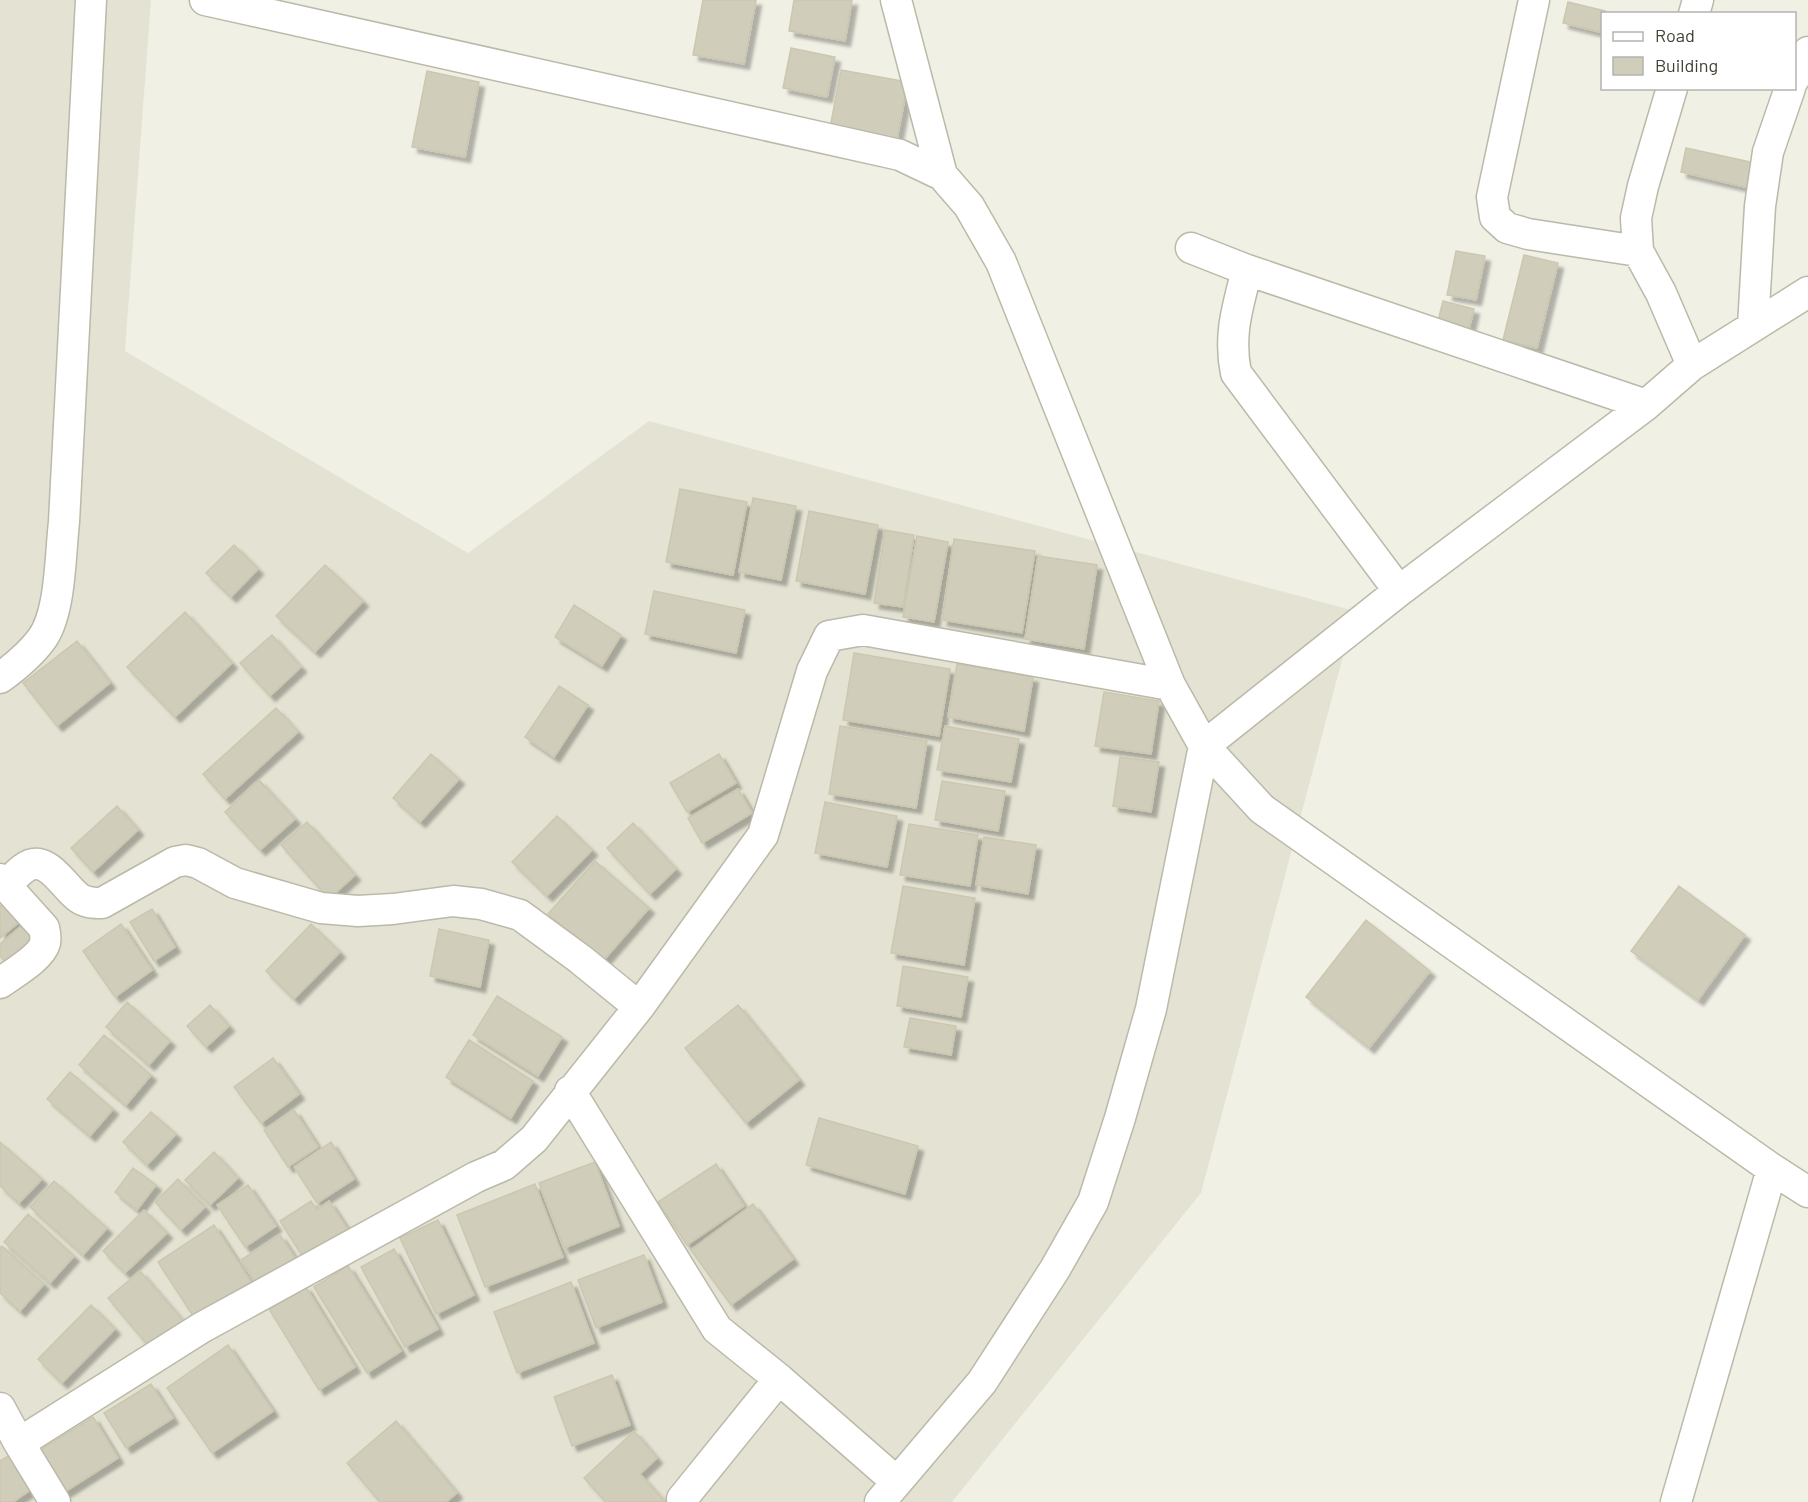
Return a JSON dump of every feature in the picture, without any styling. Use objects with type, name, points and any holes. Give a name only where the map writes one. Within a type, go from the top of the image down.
[{"type":"street","points":[[0,678],[26,658],[42,639],[53,617],[64,510],[91,0]]},
{"type":"street","points":[[205,0],[900,155],[942,175],[969,206],[1001,262],[1170,685],[1204,746],[1262,809],[1772,1169],[1808,1192]]},
{"type":"street","points":[[896,0],[942,175]]},
{"type":"street","points":[[1534,0],[1492,197],[1496,217],[1507,228],[1528,234],[1638,251]]},
{"type":"street","points":[[1796,74],[1808,52]]},
{"type":"street","points":[[1671,90],[1636,218],[1638,251],[1661,293],[1692,365]]},
{"type":"street","points":[[1753,326],[1760,206],[1768,152],[1789,90]]},
{"type":"street","points":[[1191,248],[1247,270],[1646,405]]},
{"type":"street","points":[[1247,270],[1233,328],[1232,352],[1236,373],[1399,591]]},
{"type":"street","points":[[570,1091],[717,1329],[779,1379],[888,1492],[982,1382],[1055,1269],[1093,1202],[1151,1009],[1204,746],[1399,591],[1646,405],[1692,365],[1808,292]]},
{"type":"street","points":[[19,1443],[201,1328],[476,1177],[504,1165],[534,1139],[639,1007],[763,835],[812,671],[829,636],[863,630],[1170,685]]},
{"type":"street","points":[[0,983],[40,952],[45,943],[44,928],[3,882],[33,864],[42,865],[49,868],[80,898],[91,903],[102,903],[175,862],[186,860],[198,863],[235,883],[321,908],[370,910],[453,901],[481,904],[520,915],[580,959],[639,1007]]},
{"type":"street","points":[[1676,1502],[1772,1169]]},
{"type":"street","points":[[682,1499],[779,1379]]},
{"type":"street","points":[[0,1408],[55,1502]]},
{"type":"shaded area","points":[[0,0],[151,0],[125,351],[468,553],[649,421],[1355,611],[1201,1193],[952,1502],[0,1502]]},
{"type":"building","points":[[703,0],[756,0],[744,64],[693,55]]},
{"type":"building","points":[[794,0],[852,0],[845,41],[789,31]]},
{"type":"building","points":[[1568,2],[1605,11],[1601,12],[1600,32],[1563,23]]},
{"type":"building","points":[[791,48],[835,57],[827,97],[783,88]]},
{"type":"building","points":[[841,70],[908,82],[897,139],[830,128]]},
{"type":"building","points":[[427,71],[479,82],[465,157],[412,147]]},
{"type":"building","points":[[1686,148],[1760,164],[1754,189],[1681,172]]},
{"type":"building","points":[[1456,251],[1485,256],[1476,300],[1447,295]]},
{"type":"building","points":[[1524,255],[1558,263],[1537,348],[1503,340]]},
{"type":"building","points":[[1443,301],[1474,309],[1468,333],[1437,325]]},
{"type":"building","points":[[680,489],[747,502],[733,575],[666,562]]},
{"type":"building","points":[[753,498],[796,506],[781,580],[739,572]]},
{"type":"building","points":[[809,511],[878,525],[865,594],[796,581]]},
{"type":"building","points":[[885,530],[914,535],[903,607],[874,603]]},
{"type":"building","points":[[917,536],[948,542],[934,622],[903,617]]},
{"type":"building","points":[[954,539],[1035,551],[1022,633],[942,620]]},
{"type":"building","points":[[234,545],[258,569],[231,597],[206,573]]},
{"type":"building","points":[[1038,556],[1097,565],[1084,649],[1025,639]]},
{"type":"building","points":[[325,565],[363,601],[315,652],[276,616]]},
{"type":"building","points":[[654,591],[745,610],[736,653],[645,634]]},
{"type":"building","points":[[574,605],[621,635],[602,666],[555,637]]},
{"type":"building","points":[[185,612],[232,663],[175,717],[127,667]]},
{"type":"building","points":[[272,635],[301,667],[270,696],[240,663]]},
{"type":"building","points":[[77,641],[110,683],[57,726],[23,683]]},
{"type":"building","points":[[854,653],[950,669],[939,736],[843,720]]},
{"type":"building","points":[[957,664],[1033,677],[1024,731],[948,717]]},
{"type":"building","points":[[559,686],[588,705],[554,757],[525,737]]},
{"type":"building","points":[[1104,692],[1159,701],[1151,754],[1095,746]]},
{"type":"building","points":[[276,708],[298,732],[225,799],[203,774]]},
{"type":"building","points":[[840,726],[927,741],[916,808],[829,794]]},
{"type":"building","points":[[945,726],[1019,739],[1011,782],[937,770]]},
{"type":"building","points":[[431,754],[459,779],[420,822],[393,798]]},
{"type":"building","points":[[719,754],[736,783],[687,812],[670,783]]},
{"type":"building","points":[[1120,757],[1159,762],[1151,812],[1113,806]]},
{"type":"building","points":[[259,780],[295,819],[260,850],[225,812]]},
{"type":"building","points":[[942,781],[1005,791],[998,831],[935,820]]},
{"type":"building","points":[[738,789],[752,813],[702,843],[688,818]]},
{"type":"building","points":[[825,802],[897,816],[887,867],[815,853]]},
{"type":"building","points":[[117,806],[138,830],[93,872],[71,848]]},
{"type":"building","points":[[557,816],[592,850],[547,896],[512,862]]},
{"type":"building","points":[[307,822],[355,875],[329,899],[281,845]]},
{"type":"building","points":[[633,823],[676,869],[650,894],[607,848]]},
{"type":"building","points":[[909,824],[978,835],[970,886],[900,875]]},
{"type":"building","points":[[984,837],[1036,845],[1028,894],[976,885]]},
{"type":"building","points":[[595,861],[649,908],[603,961],[548,914]]},
{"type":"building","points":[[903,886],[975,898],[964,965],[891,953]]},
{"type":"building","points":[[1679,886],[1745,935],[1698,1000],[1631,951]]},
{"type":"building","points":[[8,899],[24,918],[0,938],[0,906]]},
{"type":"building","points":[[152,909],[175,947],[154,961],[130,922]]},
{"type":"building","points":[[1366,920],[1430,971],[1369,1048],[1306,997]]},
{"type":"building","points":[[26,922],[42,943],[11,969],[0,956],[0,944]]},
{"type":"building","points":[[121,924],[152,970],[115,997],[83,951]]},
{"type":"building","points":[[311,924],[340,952],[294,999],[266,971]]},
{"type":"building","points":[[439,929],[489,940],[480,987],[430,976]]},
{"type":"building","points":[[903,966],[968,977],[961,1017],[897,1006]]},
{"type":"building","points":[[497,996],[562,1037],[538,1076],[473,1035]]},
{"type":"building","points":[[127,1002],[170,1041],[149,1065],[106,1027]]},
{"type":"building","points":[[210,1005],[229,1026],[206,1047],[187,1026]]},
{"type":"building","points":[[738,1005],[799,1080],[746,1123],[685,1048]]},
{"type":"building","points":[[910,1018],[956,1026],[951,1055],[904,1047]]},
{"type":"building","points":[[104,1035],[151,1075],[126,1105],[79,1065]]},
{"type":"building","points":[[469,1040],[533,1081],[511,1118],[446,1077]]},
{"type":"building","points":[[273,1058],[299,1094],[261,1123],[234,1087]]},
{"type":"building","points":[[70,1072],[113,1109],[90,1136],[47,1099]]},
{"type":"building","points":[[294,1110],[318,1147],[288,1167],[264,1130]]},
{"type":"building","points":[[151,1112],[176,1134],[147,1165],[123,1142]]},
{"type":"building","points":[[819,1118],[918,1146],[905,1194],[806,1165]]},
{"type":"building","points":[[0,1142],[42,1179],[19,1203],[0,1186]]},
{"type":"building","points":[[331,1142],[354,1179],[317,1203],[294,1167]]},
{"type":"building","points":[[214,1152],[238,1178],[210,1205],[185,1180]]},
{"type":"building","points":[[595,1162],[619,1226],[564,1248],[539,1183]]},
{"type":"building","points":[[716,1164],[744,1206],[687,1245],[658,1202]]},
{"type":"building","points":[[133,1168],[156,1185],[137,1210],[115,1192]]},
{"type":"building","points":[[178,1179],[205,1207],[181,1230],[155,1202]]},
{"type":"building","points":[[54,1181],[107,1228],[83,1255],[30,1207]]},
{"type":"building","points":[[535,1184],[563,1257],[485,1287],[457,1215]]},
{"type":"building","points":[[248,1185],[276,1226],[245,1247],[217,1205]]},
{"type":"building","points":[[311,1201],[317,1210],[329,1201],[350,1233],[306,1262],[280,1221]]},
{"type":"building","points":[[753,1204],[793,1259],[731,1305],[691,1250]]},
{"type":"building","points":[[144,1210],[167,1233],[125,1273],[103,1251]]},
{"type":"building","points":[[28,1214],[74,1256],[50,1283],[4,1242]]},
{"type":"building","points":[[438,1220],[474,1295],[436,1314],[400,1238]]},
{"type":"building","points":[[214,1225],[251,1282],[195,1319],[158,1262]]},
{"type":"building","points":[[280,1235],[297,1261],[258,1286],[241,1260]]},
{"type":"building","points":[[2,1246],[44,1284],[20,1311],[0,1293],[0,1248]]},
{"type":"building","points":[[394,1249],[438,1329],[405,1347],[361,1267]]},
{"type":"building","points":[[644,1255],[662,1302],[596,1328],[578,1280]]},
{"type":"building","points":[[348,1266],[401,1351],[367,1373],[314,1287]]},
{"type":"building","points":[[140,1271],[183,1321],[150,1348],[108,1298]]},
{"type":"building","points":[[571,1282],[594,1343],[517,1373],[494,1312]]},
{"type":"building","points":[[305,1286],[355,1367],[319,1390],[269,1309]]},
{"type":"building","points":[[91,1305],[115,1329],[62,1383],[38,1359]]},
{"type":"building","points":[[228,1345],[273,1411],[212,1453],[167,1388]]},
{"type":"building","points":[[612,1375],[630,1425],[572,1446],[554,1397]]},
{"type":"building","points":[[151,1384],[173,1418],[126,1448],[104,1413]]},
{"type":"building","points":[[93,1417],[118,1458],[63,1493],[37,1452]]},
{"type":"building","points":[[396,1421],[457,1493],[446,1502],[380,1502],[347,1463]]},
{"type":"building","points":[[634,1431],[657,1458],[640,1474],[665,1502],[606,1502],[584,1478]]},
{"type":"building","points":[[13,1453],[36,1486],[13,1502],[0,1502],[0,1461]]}]
